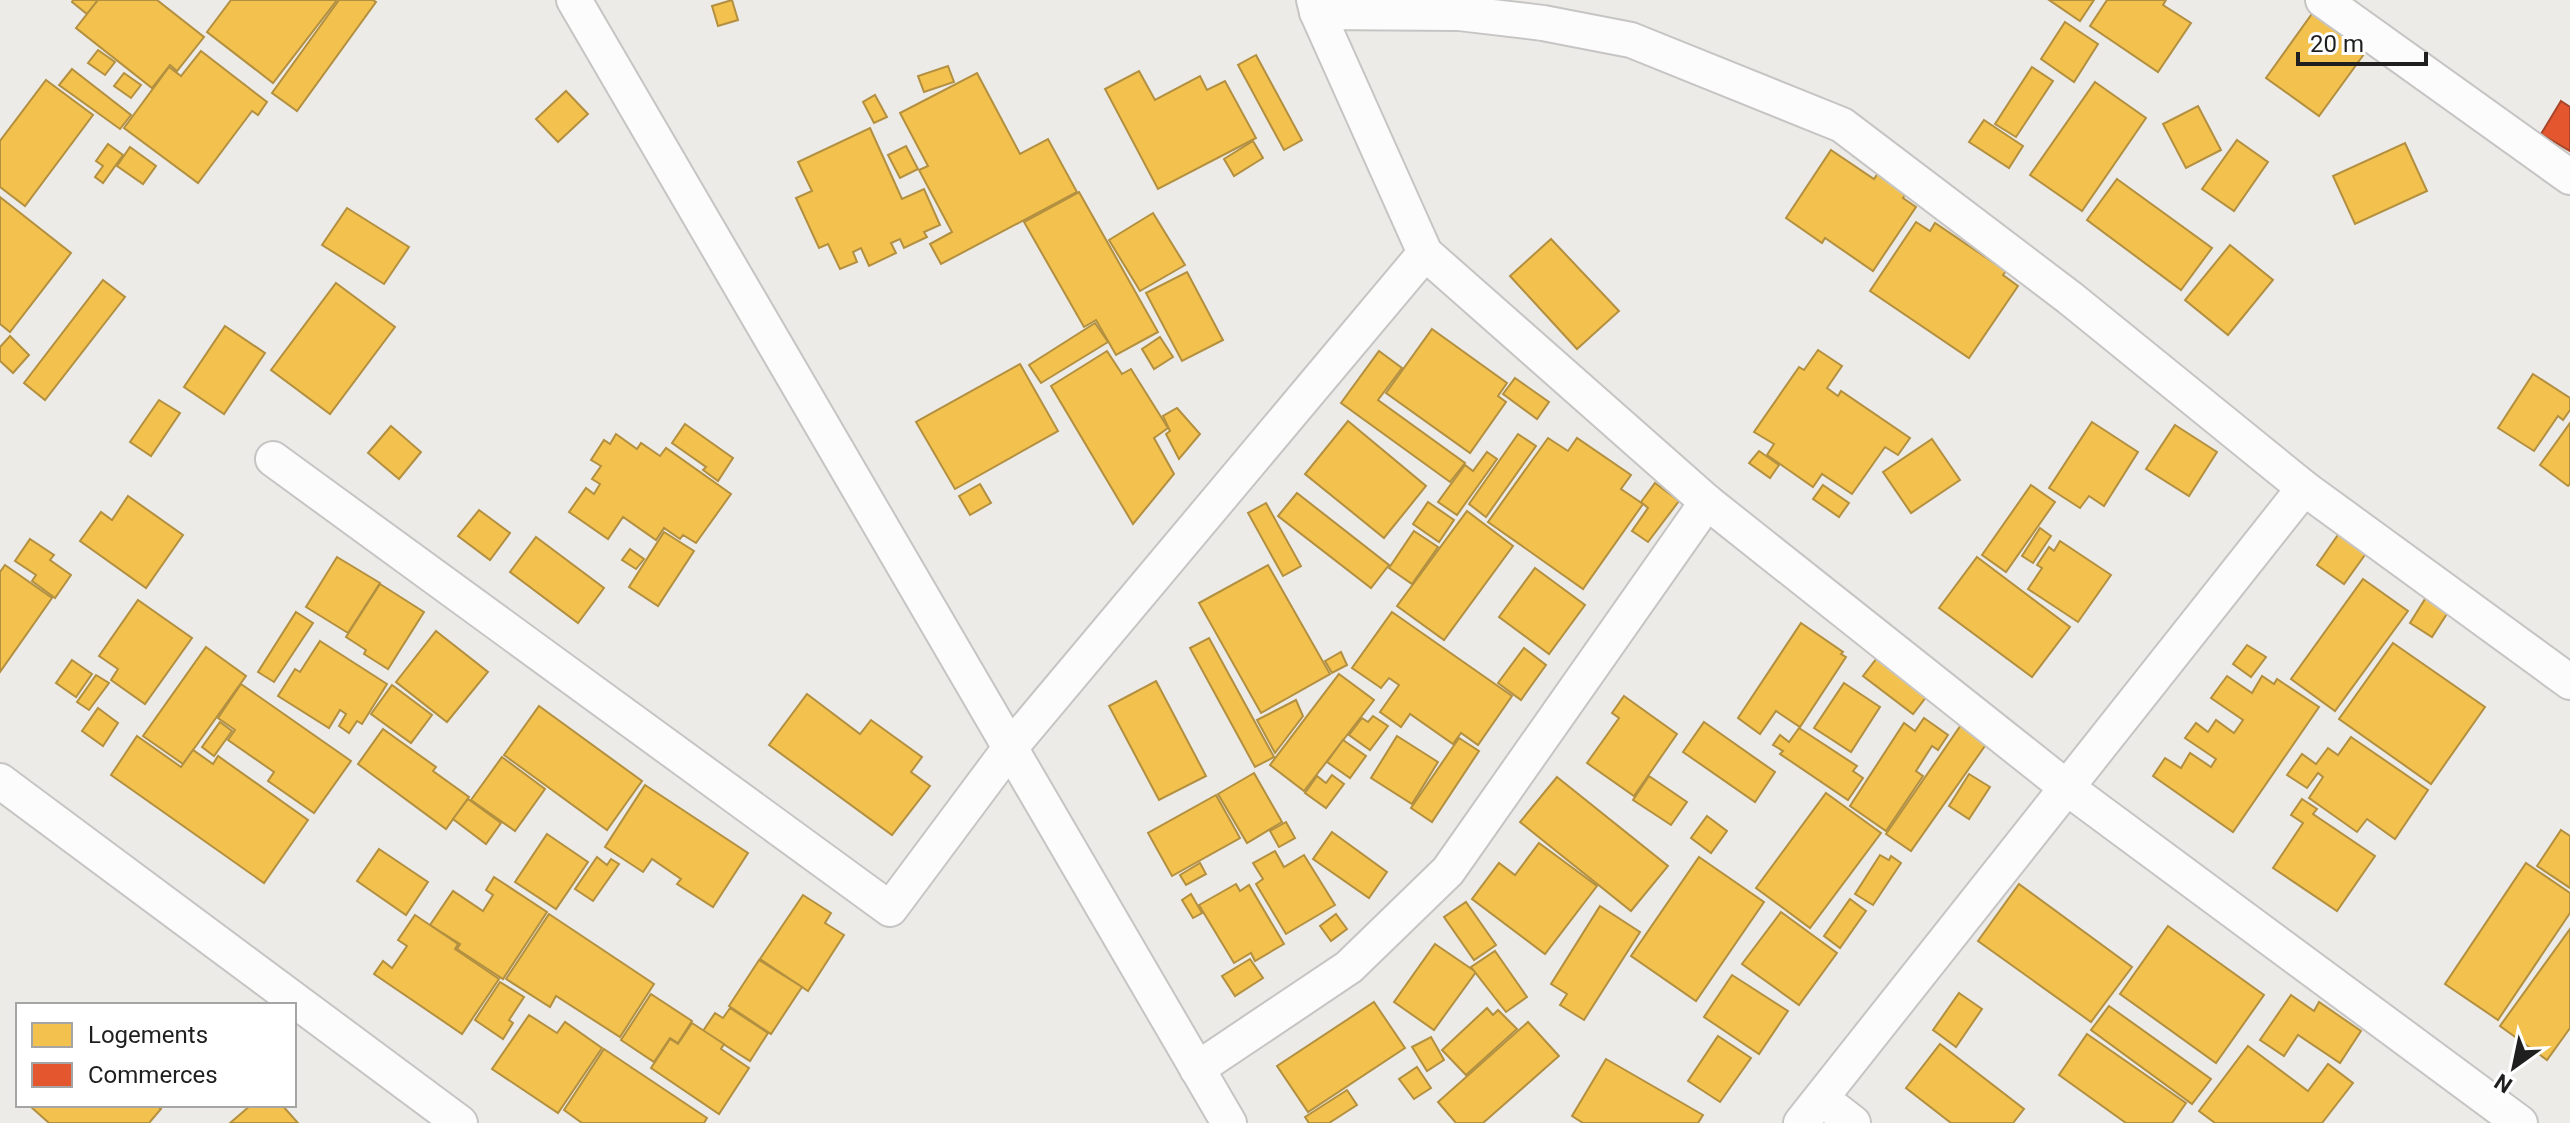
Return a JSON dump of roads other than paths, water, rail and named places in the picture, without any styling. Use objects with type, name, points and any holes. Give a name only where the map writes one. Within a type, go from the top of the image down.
[{"type":"street","points":[[574,0],[1229,1123]]},
{"type":"street","points":[[2323,0],[2570,177]]},
{"type":"street","points":[[2520,1123],[2066,787],[1707,502],[1425,253],[1316,6],[1459,13],[1543,23],[1631,40],[1842,125],[2070,298],[2304,488],[2570,682]]},
{"type":"street","points":[[273,459],[890,909],[1010,748],[1425,253]]},
{"type":"street","points":[[1853,1123],[1811,1111],[2304,488]]},
{"type":"street","points":[[1197,1069],[1349,967],[1448,871],[1707,502]]},
{"type":"street","points":[[0,781],[460,1123]]}]
